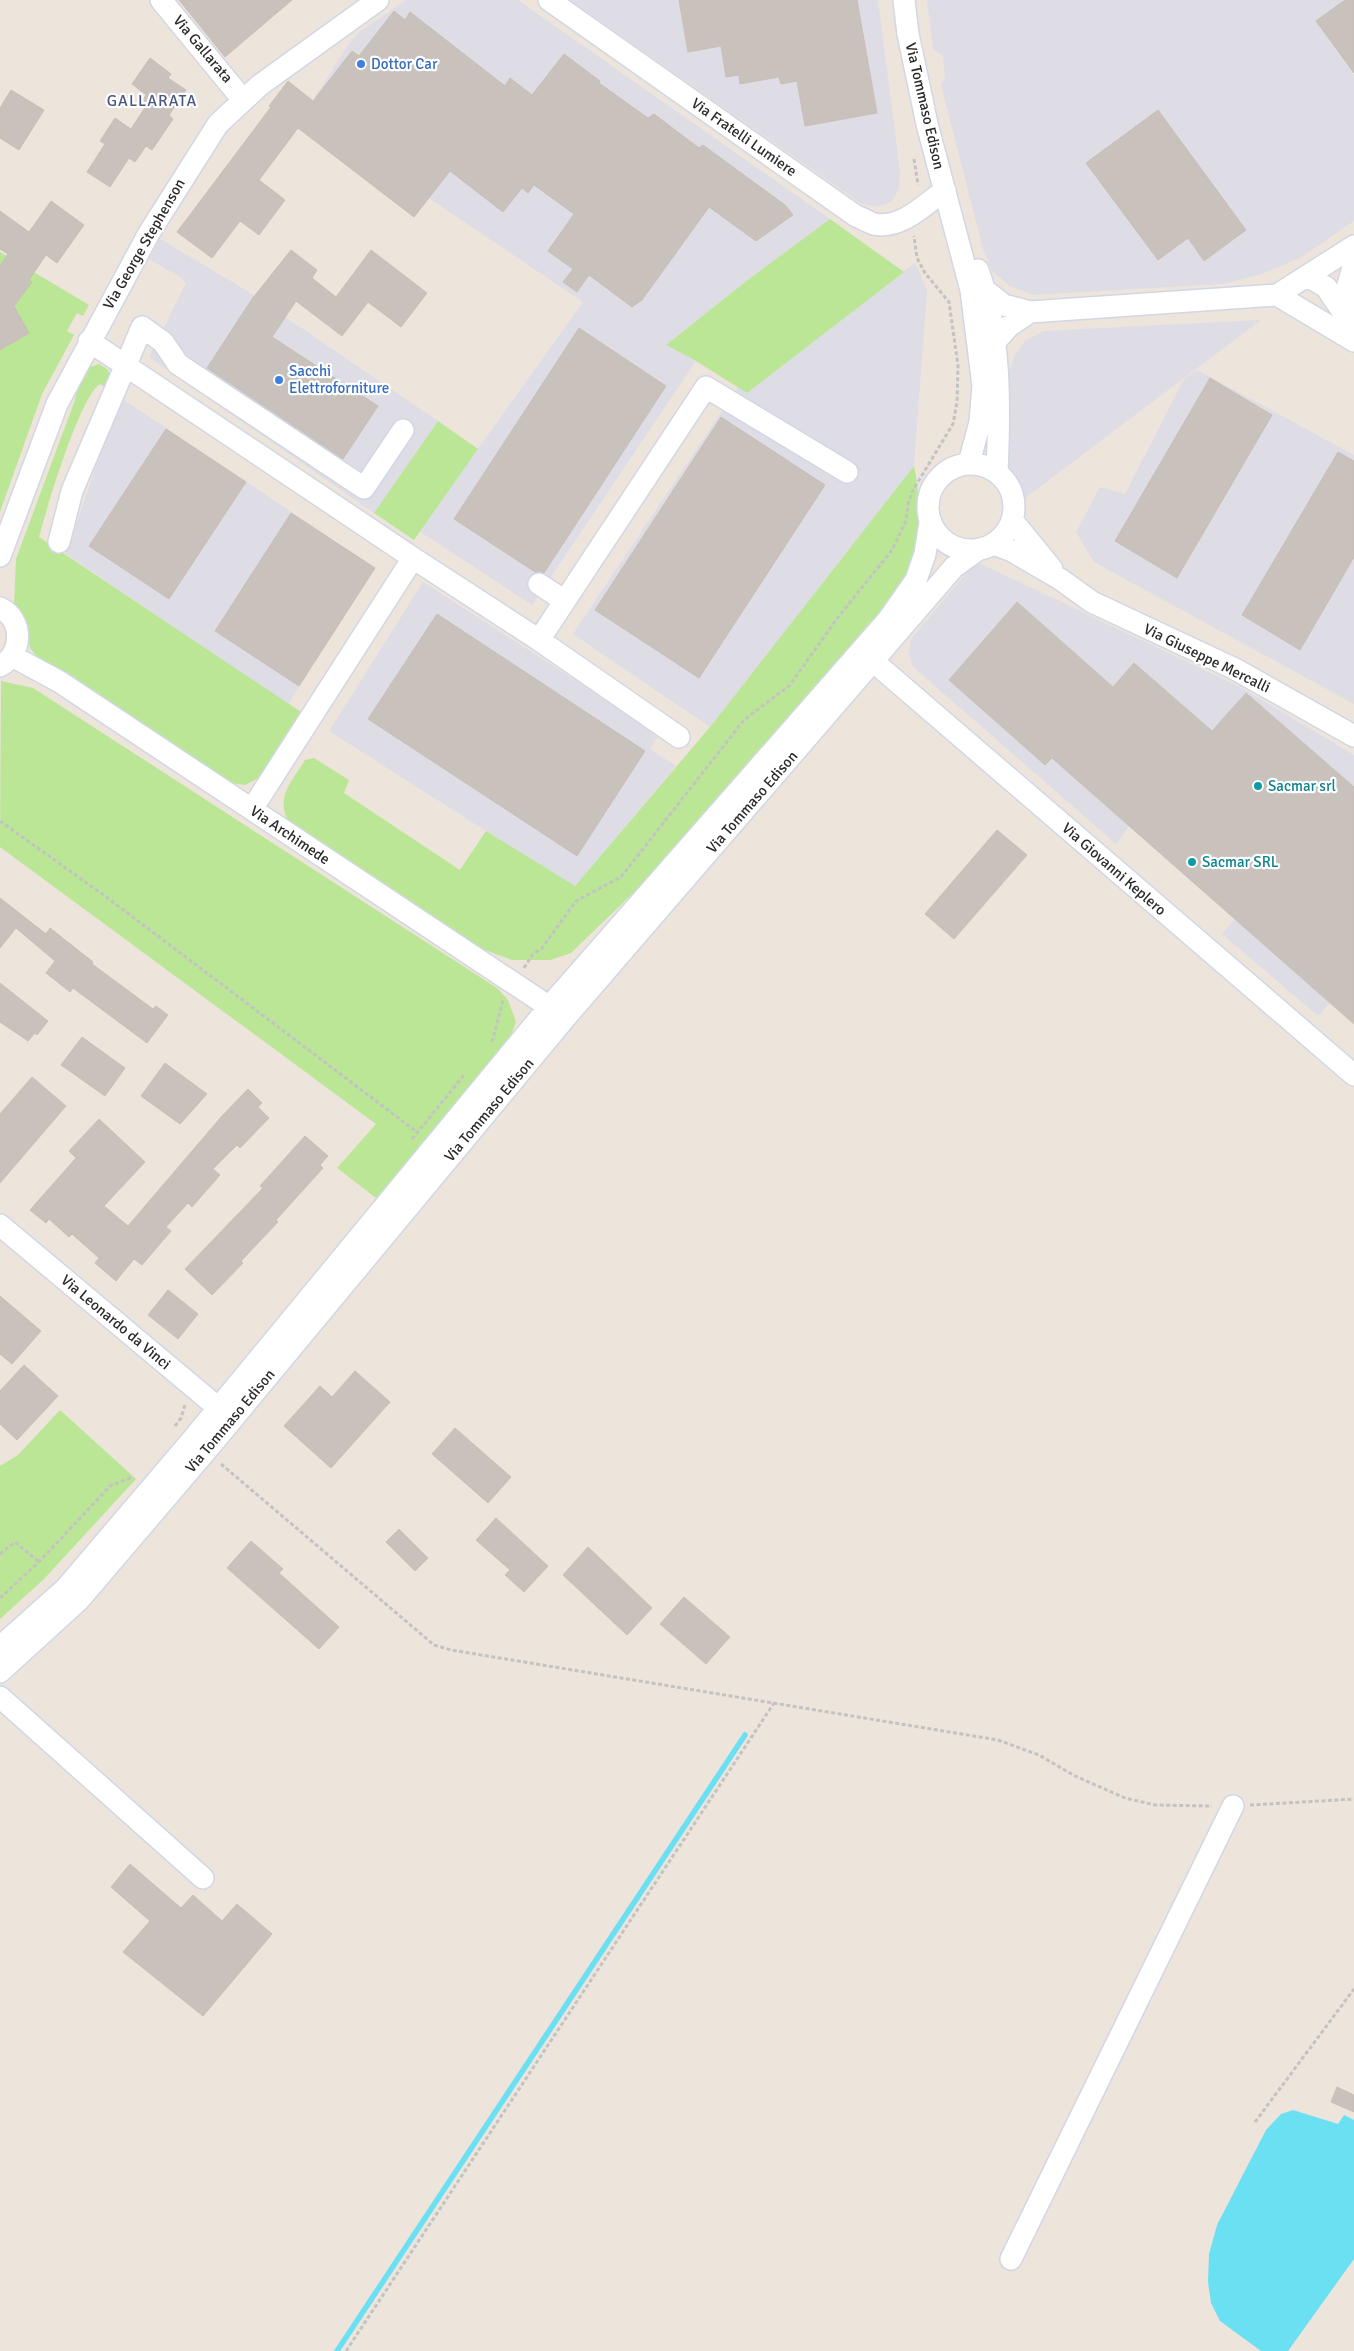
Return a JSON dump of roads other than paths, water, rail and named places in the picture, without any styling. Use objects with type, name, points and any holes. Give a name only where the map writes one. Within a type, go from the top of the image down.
[{"type":"street","name":"Via Gallarata","points":[[161,0],[243,100]]},
{"type":"street","name":"Via George Stephenson","points":[[0,556],[57,404],[89,341],[149,233],[182,178],[218,124],[243,100],[378,0]]},
{"type":"street","name":"Via Fratelli Lumiere","points":[[549,0],[856,216],[876,224],[895,223],[913,213],[945,190]]},
{"type":"street","name":"Via Tommaso Edison","points":[[904,0],[908,34],[927,124],[971,290],[983,386],[980,422],[968,463]]},
{"type":"street","name":"Via Tommaso Edison","points":[[951,210],[971,250],[986,291],[1000,412],[997,472]]},
{"type":"street","points":[[986,291],[1004,305],[1030,312],[1278,295],[1354,246]]},
{"type":"street","points":[[1350,323],[1346,292],[1354,264]]},
{"type":"street","points":[[1309,276],[1326,287],[1350,323]]},
{"type":"street","points":[[1278,295],[1354,341]]},
{"type":"street","points":[[993,344],[1009,326],[1030,312]]},
{"type":"street","points":[[59,542],[72,490],[124,365],[142,327],[163,342],[178,364],[364,488],[403,430]]},
{"type":"street","points":[[89,341],[539,640],[680,737]]},
{"type":"street","points":[[539,640],[706,387],[847,472]]},
{"type":"street","points":[[968,463],[984,465],[997,472],[1006,482],[1012,494],[1014,507],[1012,520],[1002,538],[986,547],[956,548],[936,534],[930,523],[927,510],[929,496],[934,483],[949,470],[968,463]]},
{"type":"street","name":"Via Giuseppe Mercalli","points":[[1012,520],[1060,579]]},
{"type":"street","name":"Via Tommaso Edison","points":[[0,1647],[66,1588],[224,1413],[888,620],[916,580],[925,554],[930,523]]},
{"type":"street","name":"Via Tommaso Edison","points":[[557,1013],[874,662],[954,567],[986,547]]},
{"type":"street","name":"Via Giuseppe Mercalli","points":[[986,547],[1012,550],[1060,579],[1092,602],[1235,670],[1354,736]]},
{"type":"street","points":[[252,809],[413,558]]},
{"type":"street","points":[[539,584],[565,601]]},
{"type":"street","points":[[0,608],[12,618],[18,636],[6,661]]},
{"type":"street","name":"Via Archimede","points":[[6,661],[60,682],[557,1013]]},
{"type":"street","name":"Via Giovanni Keplero","points":[[874,662],[1354,1075]]},
{"type":"street","name":"Via Leonardo da Vinci","points":[[0,1225],[224,1413]]},
{"type":"street","name":"Via Tommaso Edison","points":[[0,1672],[79,1600],[206,1451],[224,1413]]},
{"type":"street","points":[[0,1697],[203,1878]]},
{"type":"street","points":[[1011,2259],[1233,1806]]},
{"type":"water","points":[[1293,2110],[1338,2124],[1344,2115],[1354,2120],[1354,2259],[1288,2351],[1261,2351],[1220,2321],[1211,2303],[1208,2282],[1209,2254],[1217,2225],[1266,2130],[1281,2114]]},
{"type":"waterway","points":[[337,2351],[745,1735]]},
{"type":"place","name":"Dottor Car","points":[[361,64]]},
{"type":"place","name":"Sacchi Elettroforniture","points":[[279,380]]},
{"type":"place","name":"Sacmar srl","points":[[1258,786]]},
{"type":"place","name":"Sacmar SRL","points":[[1192,862]]},
{"type":"district","name":"GALLARATA","points":[[152,100]]}]
